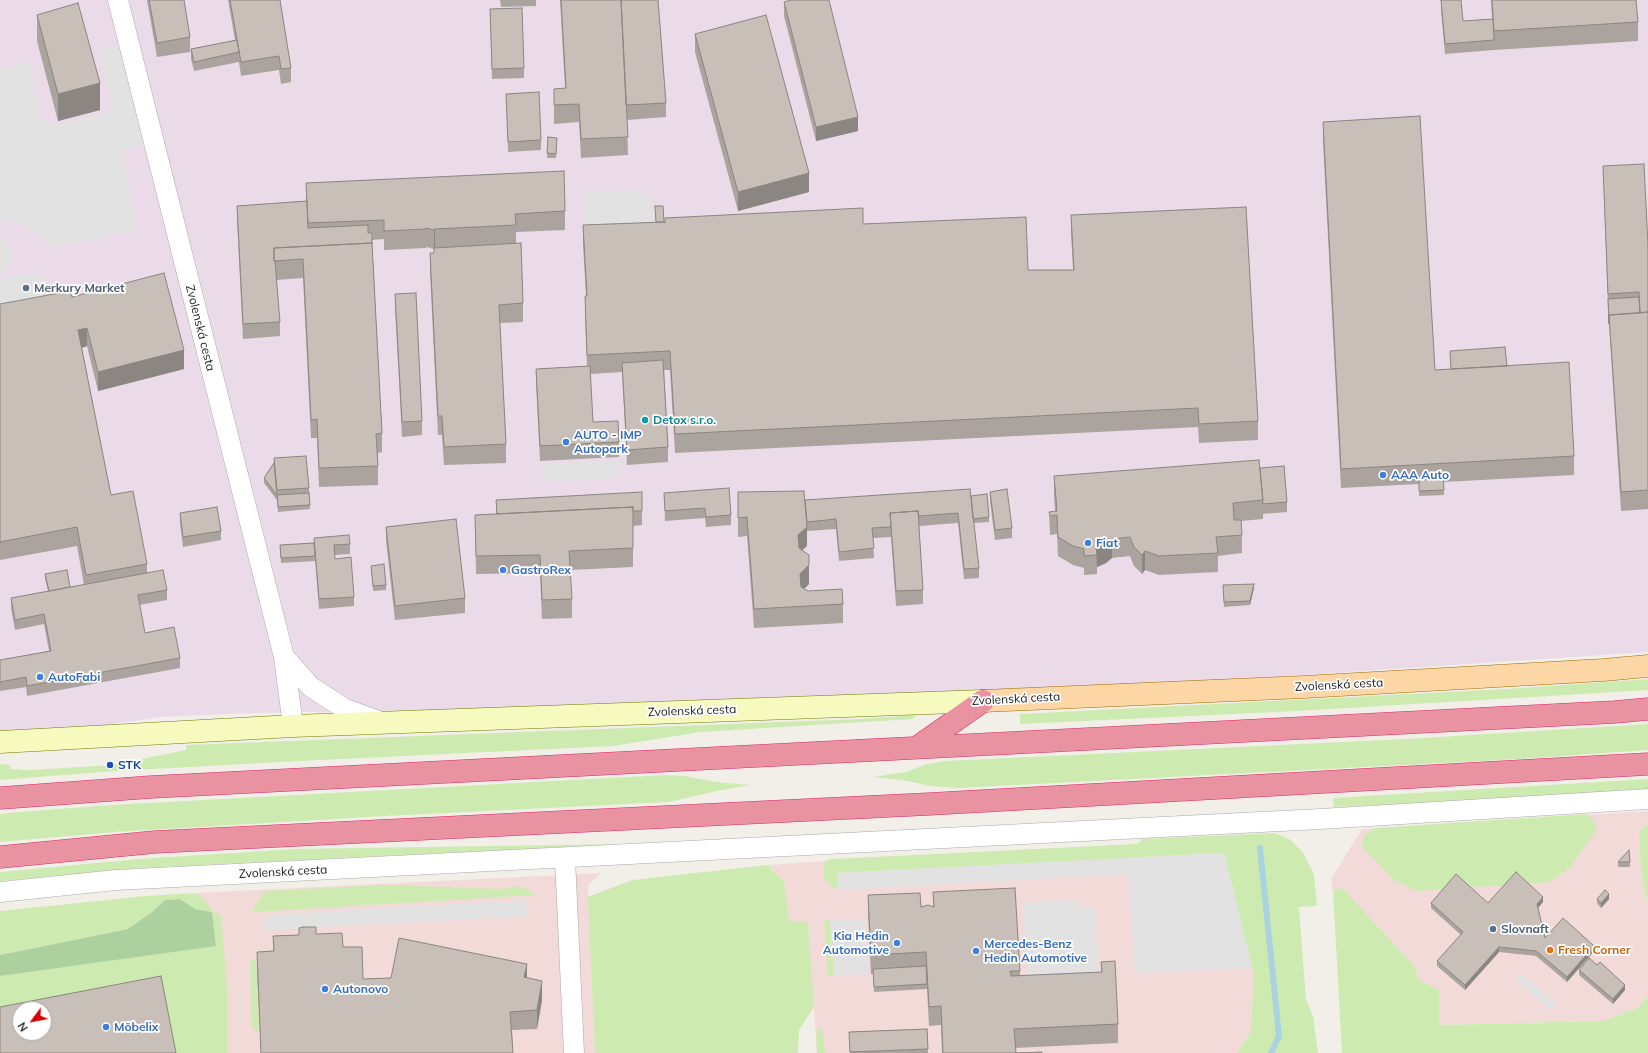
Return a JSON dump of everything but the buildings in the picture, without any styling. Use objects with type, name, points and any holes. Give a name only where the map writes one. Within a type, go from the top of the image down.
[{"type":"highway","points":[[916,748],[983,701]]},
{"type":"highway","points":[[0,798],[159,787],[1648,709]]},
{"type":"highway","points":[[0,857],[155,842],[945,803],[1648,764]]},
{"type":"main road","name":"Zvolenská cesta","points":[[0,742],[293,726],[983,701],[1304,687],[1648,666]]},
{"type":"street","name":"Zvolenská cesta","points":[[118,0],[284,657],[293,726]]},
{"type":"street","name":"Zvolenská cesta","points":[[284,657],[311,687],[345,709],[383,723]]},
{"type":"street","name":"Zvolenská cesta","points":[[0,892],[116,880],[1320,819],[1648,799]]},
{"type":"street","points":[[566,858],[574,1053]]},
{"type":"shaded area","points":[[0,0],[1648,0],[1648,652],[898,702],[254,713],[160,717],[0,740]]},
{"type":"shaded area","points":[[118,45],[143,144],[121,149],[139,231],[56,247],[19,221],[3,223],[0,206],[0,68],[30,62],[42,122],[51,120],[53,126],[113,111],[98,50]]},
{"type":"shaded area","points":[[636,190],[652,201],[654,237],[585,241],[582,193]]},
{"type":"shaded area","name":"Merkury Market","points":[[0,238],[10,247],[13,260],[0,276]]},
{"type":"shaded area","name":"Merkury Market","points":[[37,273],[63,297],[0,308],[0,279]]},
{"type":"shaded area","points":[[619,460],[620,478],[543,482],[542,464]]},
{"type":"shaded area","points":[[1648,811],[1648,824],[1639,831],[1641,872],[1648,905],[1648,995],[1639,1007],[1604,1021],[1439,1025],[1438,990],[1418,979],[1338,888],[1333,893],[1331,879],[1362,829]]},
{"type":"shaded area","points":[[1224,853],[1252,968],[1135,973],[1128,874],[838,890],[837,873]]},
{"type":"shaded area","points":[[1127,857],[1252,968],[1254,972],[1251,1031],[1237,1053],[817,1053],[808,921],[789,921],[784,882],[768,865],[825,861],[823,868],[837,873]]},
{"type":"shaded area","points":[[601,873],[588,885],[595,1053],[0,1053],[0,976],[216,946],[205,900],[196,893]]},
{"type":"shaded area","points":[[526,900],[527,916],[266,930],[265,915]]},
{"type":"shaded area","points":[[1078,900],[1079,908],[1095,907],[1099,975],[1027,979],[1023,903]]},
{"type":"shaded area","points":[[866,919],[869,974],[834,975],[830,920]]},
{"type":"shaded area","points":[[1522,973],[1556,1005],[1550,1011],[1516,979]]},
{"type":"green space","points":[[1648,679],[1648,690],[1298,711],[1020,724],[1020,714],[1506,689]]},
{"type":"green space","points":[[916,715],[913,719],[700,732],[613,746],[116,771],[0,780],[0,764],[11,765],[10,769],[29,770],[112,765],[186,750],[186,745],[860,719]]},
{"type":"green space","points":[[1648,724],[1648,750],[1520,759],[959,788],[930,786],[908,781],[873,777],[906,772],[927,764],[945,761],[1406,739]]},
{"type":"green space","points":[[665,775],[684,776],[716,782],[751,785],[669,802],[386,816],[115,832],[0,842],[0,814],[19,812],[111,805]]},
{"type":"green space","points":[[1648,779],[1648,789],[1426,803],[1334,807],[1333,798]]},
{"type":"green space","points":[[1587,814],[1594,821],[1596,831],[1570,867],[1550,882],[1416,891],[1394,880],[1362,847],[1364,835],[1376,828]]},
{"type":"green space","points":[[1648,824],[1648,905],[1641,872],[1639,831]]},
{"type":"green space","points":[[1275,833],[1291,840],[1304,854],[1314,875],[1317,906],[1299,907],[1306,1000],[1313,1016],[1318,1053],[1237,1053],[1251,1031],[1254,972],[1224,853],[838,873],[838,890],[830,885],[823,877],[825,861],[833,859],[1137,844],[1143,839]]},
{"type":"green space","points":[[626,844],[140,868],[0,881],[0,872],[139,859],[295,849]]},
{"type":"green space","points":[[768,865],[784,882],[789,921],[808,921],[814,1007],[799,1030],[798,1053],[595,1053],[588,897],[632,880]]},
{"type":"green space","points":[[384,885],[502,889],[517,886],[536,895],[252,912],[261,895],[267,891]]},
{"type":"green space","points":[[1338,888],[1343,889],[1416,968],[1418,979],[1439,990],[1439,1025],[1604,1021],[1639,1007],[1648,995],[1648,1053],[1342,1053],[1333,893]]},
{"type":"green space","points":[[196,893],[205,900],[212,912],[195,909],[180,899],[165,900],[152,912],[128,929],[0,955],[0,911],[146,896]]},
{"type":"green space","points":[[180,899],[195,909],[212,912],[216,946],[0,976],[0,955],[128,929],[152,912],[165,900]]},
{"type":"green space","points":[[212,912],[221,915],[227,989],[227,1053],[176,1053],[52,1012],[52,1001],[12,1001],[12,1013],[0,1018],[0,976],[216,945]]},
{"type":"green space","points":[[830,920],[834,975],[828,976],[824,921]]},
{"type":"green space","points":[[251,960],[256,961],[259,1032],[253,1029],[252,1026]]},
{"type":"green space","points":[[821,1025],[826,1053],[817,1053],[816,1037]]},
{"type":"waterway","points":[[1260,848],[1279,1036],[1271,1053]]},
{"type":"place","name":"Merkury Market","points":[[26,288]]},
{"type":"place","name":"Detox s.r.o.","points":[[645,420]]},
{"type":"place","name":"AUTO - IMP Autopark","points":[[566,442]]},
{"type":"place","name":"AAA Auto","points":[[1383,475]]},
{"type":"place","name":"Fiat","points":[[1088,543]]},
{"type":"place","name":"GastroRex","points":[[503,570]]},
{"type":"place","name":"AutoFabi","points":[[40,677]]},
{"type":"place","name":"STK","points":[[110,765]]},
{"type":"place","name":"Slovnaft","points":[[1493,929]]},
{"type":"place","name":"Kia Hedin Automotive","points":[[897,943]]},
{"type":"place","name":"Fresh Corner","points":[[1550,950]]},
{"type":"place","name":"Mercedes-Benz Hedin Automotive","points":[[976,951]]},
{"type":"place","name":"Autonovo","points":[[325,989]]},
{"type":"place","name":"Möbelix","points":[[106,1027]]}]
